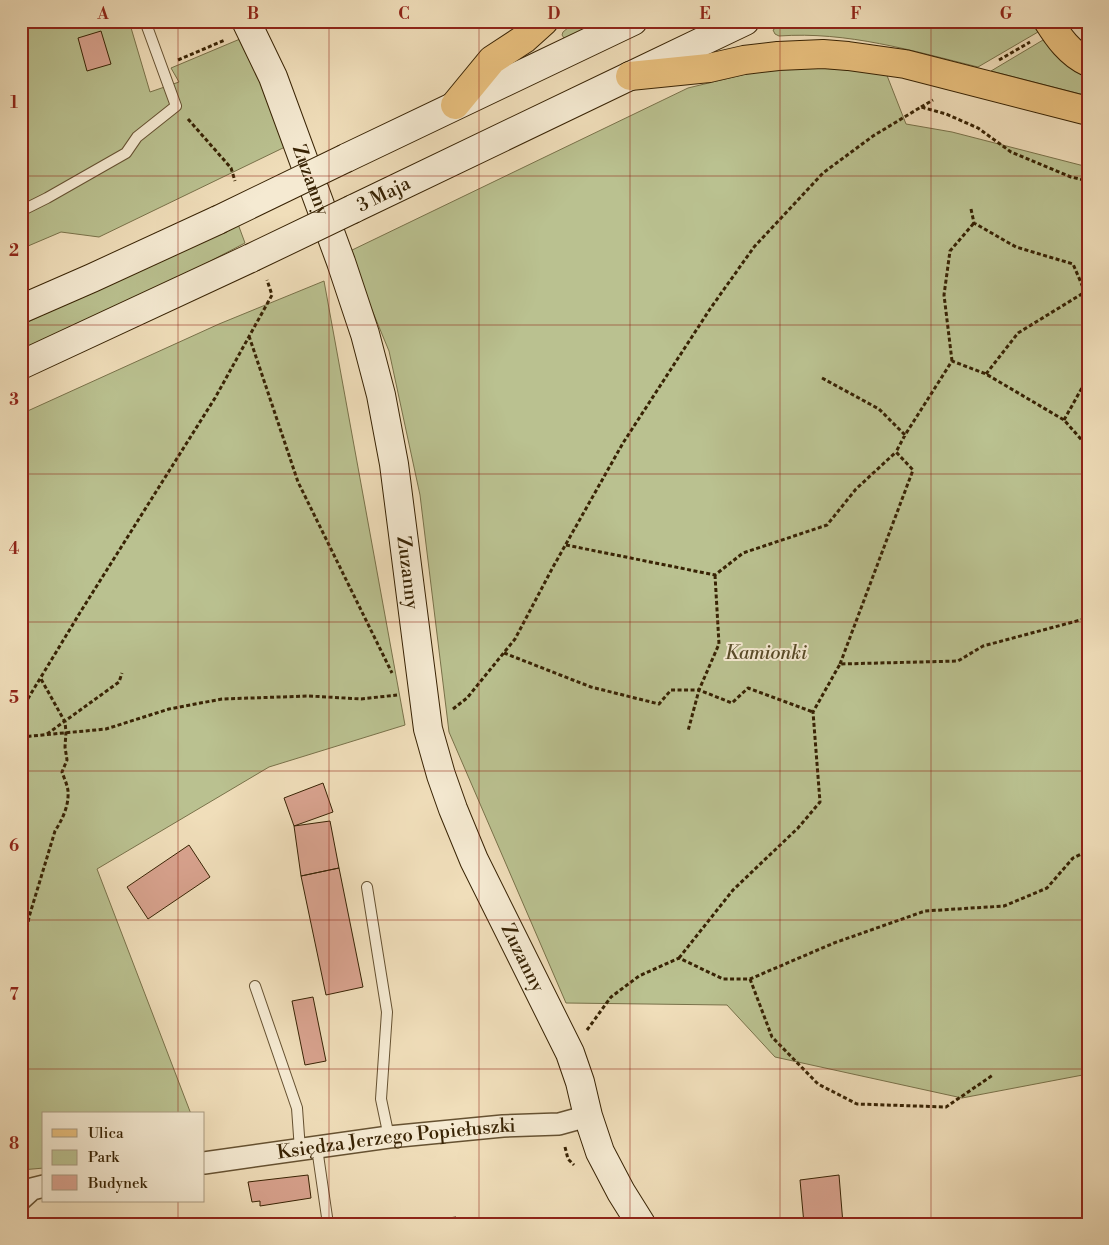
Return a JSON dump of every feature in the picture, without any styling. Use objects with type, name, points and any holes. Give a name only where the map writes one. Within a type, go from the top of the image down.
[{"type":"main road","points":[[455,105],[492,60],[524,39],[544,21]]},
{"type":"main road","points":[[21,309],[218,220],[633,21]]},
{"type":"main road","name":"3 Maja","points":[[21,365],[259,267],[353,209],[745,21]]},
{"type":"main road","points":[[1048,21],[1066,46],[1088,62]]},
{"type":"main road","name":"Zuzanny","points":[[247,23],[273,77],[338,253],[365,334],[381,395],[394,464],[428,729],[441,775],[474,860],[570,1053],[600,1152],[621,1192],[641,1224]]},
{"type":"main road","points":[[630,76],[709,68],[744,60],[778,56],[823,54],[905,64],[1088,111]]},
{"type":"street","name":"Księdza Jerzego Popiełuszki","points":[[205,1163],[389,1137],[503,1126],[559,1124],[588,1116]]},
{"type":"street","points":[[21,1199],[32,1189],[42,1186]]},
{"type":"lane","points":[[21,211],[126,153],[138,137],[176,106],[145,21]]},
{"type":"lane","points":[[367,886],[387,1012],[381,1099],[389,1137]]},
{"type":"lane","points":[[255,986],[297,1108],[328,1224]]},
{"type":"path","points":[[162,67],[229,38],[247,23]]},
{"type":"path","points":[[176,106],[231,168],[237,186]]},
{"type":"path","points":[[428,729],[466,698],[515,639],[623,443],[710,309],[754,247],[823,173],[873,136],[921,107],[946,114],[978,128],[1012,152],[1071,177],[1088,181]]},
{"type":"path","points":[[971,209],[974,222],[1016,247],[1073,264],[1087,292],[1018,333],[986,374]]},
{"type":"path","points":[[566,545],[715,575],[743,553],[827,525],[856,489],[896,452],[952,361],[944,295],[950,251],[974,222]]},
{"type":"path","points":[[21,710],[215,398],[250,336],[272,295],[259,267]]},
{"type":"path","points":[[250,336],[298,482],[394,676]]},
{"type":"path","points":[[952,361],[986,374],[1064,420],[1088,447]]},
{"type":"path","points":[[1064,420],[1088,377]]},
{"type":"path","points":[[822,378],[879,410],[905,435]]},
{"type":"path","points":[[570,1053],[611,997],[639,976],[679,958],[733,890],[798,828],[820,802],[813,712],[840,664],[913,470],[896,452]]},
{"type":"path","points":[[688,731],[699,690],[719,644],[715,575]]},
{"type":"path","points":[[840,664],[958,661],[983,646],[1088,618]]},
{"type":"path","points":[[504,653],[591,687],[659,704],[671,690],[699,690],[732,703],[748,688],[813,712]]},
{"type":"path","points":[[46,734],[119,682],[122,674]]},
{"type":"path","points":[[21,960],[29,917],[54,831],[60,823],[67,805],[68,791],[62,772],[67,760],[64,722],[41,678]]},
{"type":"path","points":[[21,737],[106,729],[169,709],[222,699],[309,696],[361,699],[402,694]]},
{"type":"path","points":[[679,958],[723,979],[750,980],[834,943],[925,911],[1004,906],[1047,888],[1073,858],[1088,851]]},
{"type":"path","points":[[750,980],[772,1037],[818,1084],[857,1104],[946,1107],[993,1075]]},
{"type":"green space","points":[[21,21],[129,21],[150,92],[179,82],[171,68],[240,39],[264,87],[285,147],[99,237],[61,232],[21,249]]},
{"type":"green space","points":[[576,21],[601,21],[564,38],[563,32]]},
{"type":"green space","points":[[821,21],[1032,21],[1038,32],[978,67],[855,39],[830,36],[779,36],[773,30],[777,27],[812,25]]},
{"type":"green space","points":[[1043,40],[1069,66],[1088,78],[1088,96],[991,71]]},
{"type":"green space","name":"Kamionki","points":[[783,65],[886,73],[906,124],[952,132],[1088,167],[1088,1074],[962,1098],[775,1057],[727,1005],[566,1003],[449,732],[420,495],[389,351],[348,252],[688,88]]},
{"type":"green space","points":[[238,224],[245,243],[151,292],[21,350],[21,325]]},
{"type":"green space","points":[[324,281],[405,725],[269,767],[97,869],[190,1112],[42,1112],[42,1168],[21,1170],[21,414],[219,324]]},
{"type":"building","points":[[101,31],[111,64],[87,71],[78,38]]},
{"type":"building","points":[[323,783],[333,812],[294,826],[284,798]]},
{"type":"building","points":[[330,821],[339,868],[301,876],[294,826]]},
{"type":"building","points":[[189,845],[210,877],[148,919],[127,887]]},
{"type":"building","points":[[339,868],[363,987],[326,995],[301,876]]},
{"type":"building","points":[[313,997],[326,1061],[305,1065],[292,1001]]},
{"type":"building","points":[[308,1175],[311,1198],[260,1206],[260,1201],[252,1202],[248,1182]]},
{"type":"building","points":[[839,1175],[843,1224],[804,1224],[800,1180]]},
{"type":"building","points":[[456,1217],[457,1224],[411,1223]]}]
